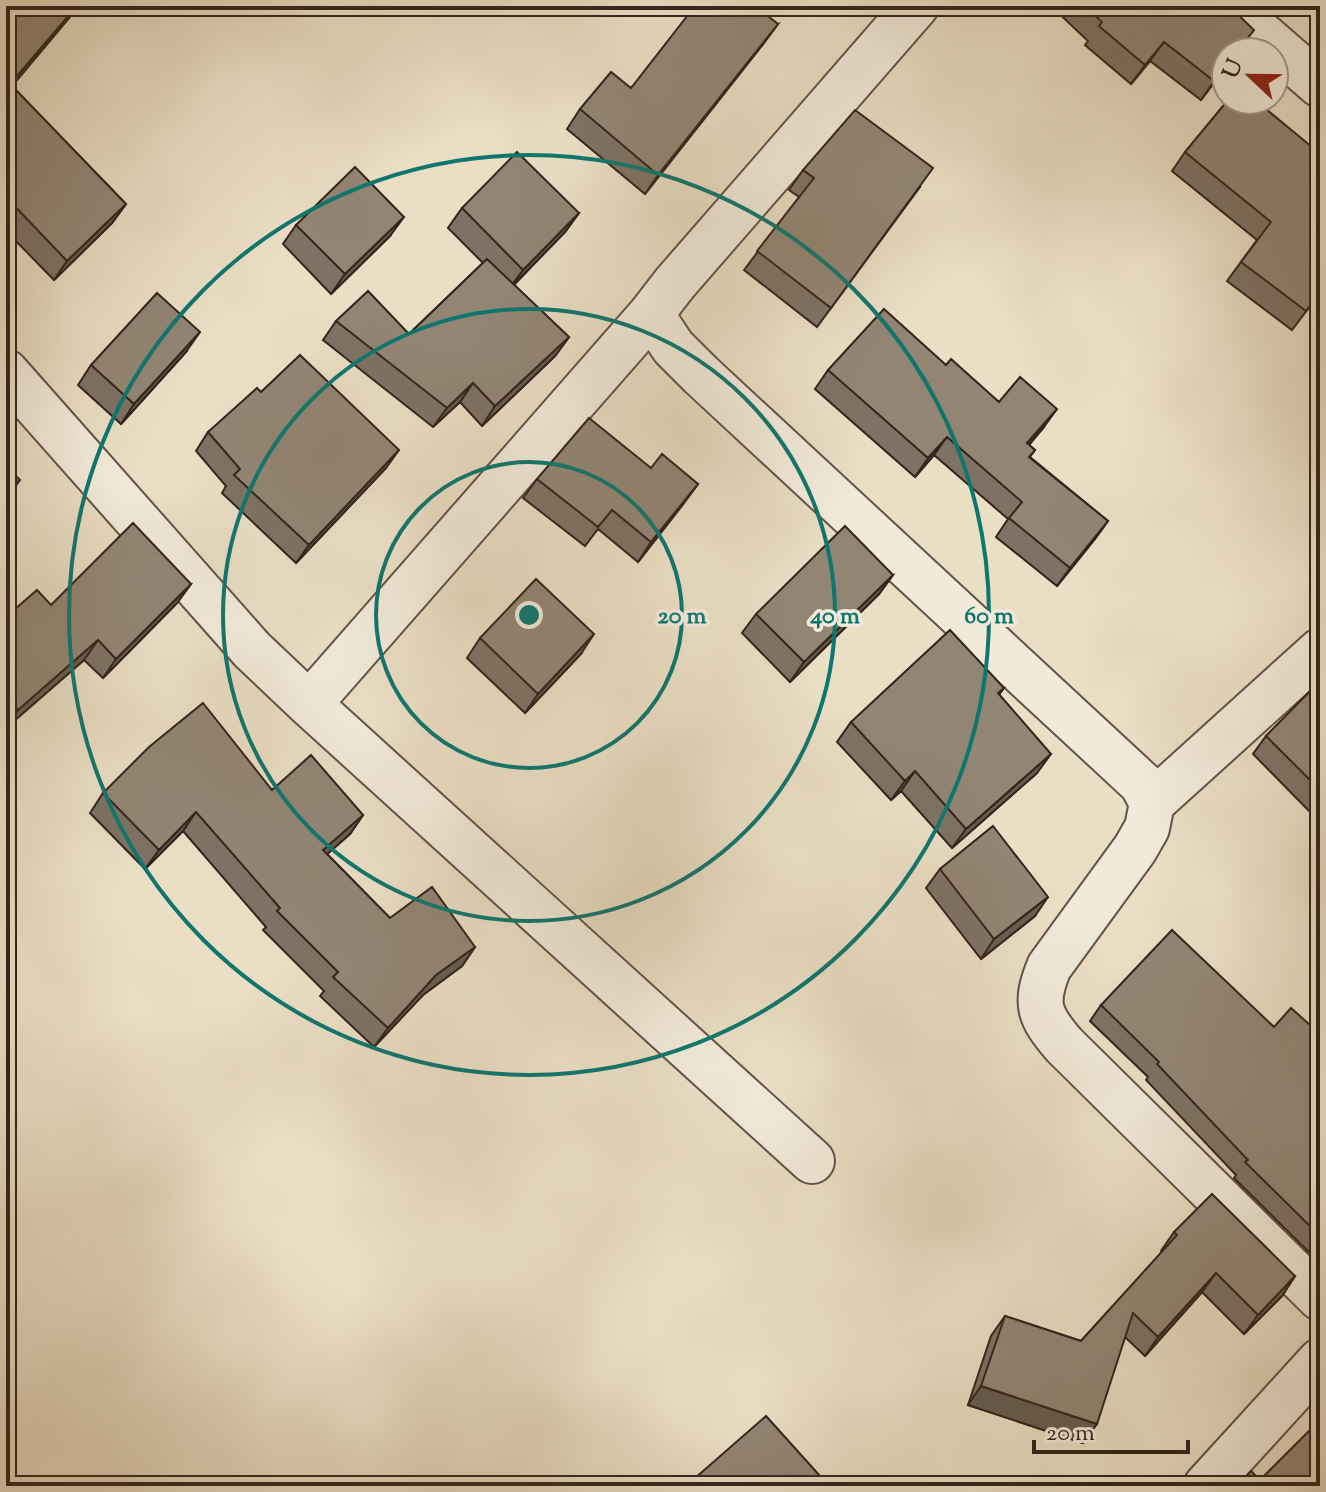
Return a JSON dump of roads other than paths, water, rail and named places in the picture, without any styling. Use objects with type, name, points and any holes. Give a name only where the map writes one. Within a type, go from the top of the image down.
[{"type":"street","points":[[309,704],[916,6]]},
{"type":"street","points":[[1229,6],[1320,85]]},
{"type":"street","points":[[651,314],[673,347],[701,375],[1142,784],[1152,803]]},
{"type":"street","points":[[6,372],[252,650],[812,1161]]},
{"type":"street","points":[[1320,651],[1152,803],[1147,828],[1135,849],[1049,967],[1043,982],[1040,1011],[1045,1023],[1064,1045],[1320,1298]]},
{"type":"street","points":[[1206,1486],[1320,1361]]}]
